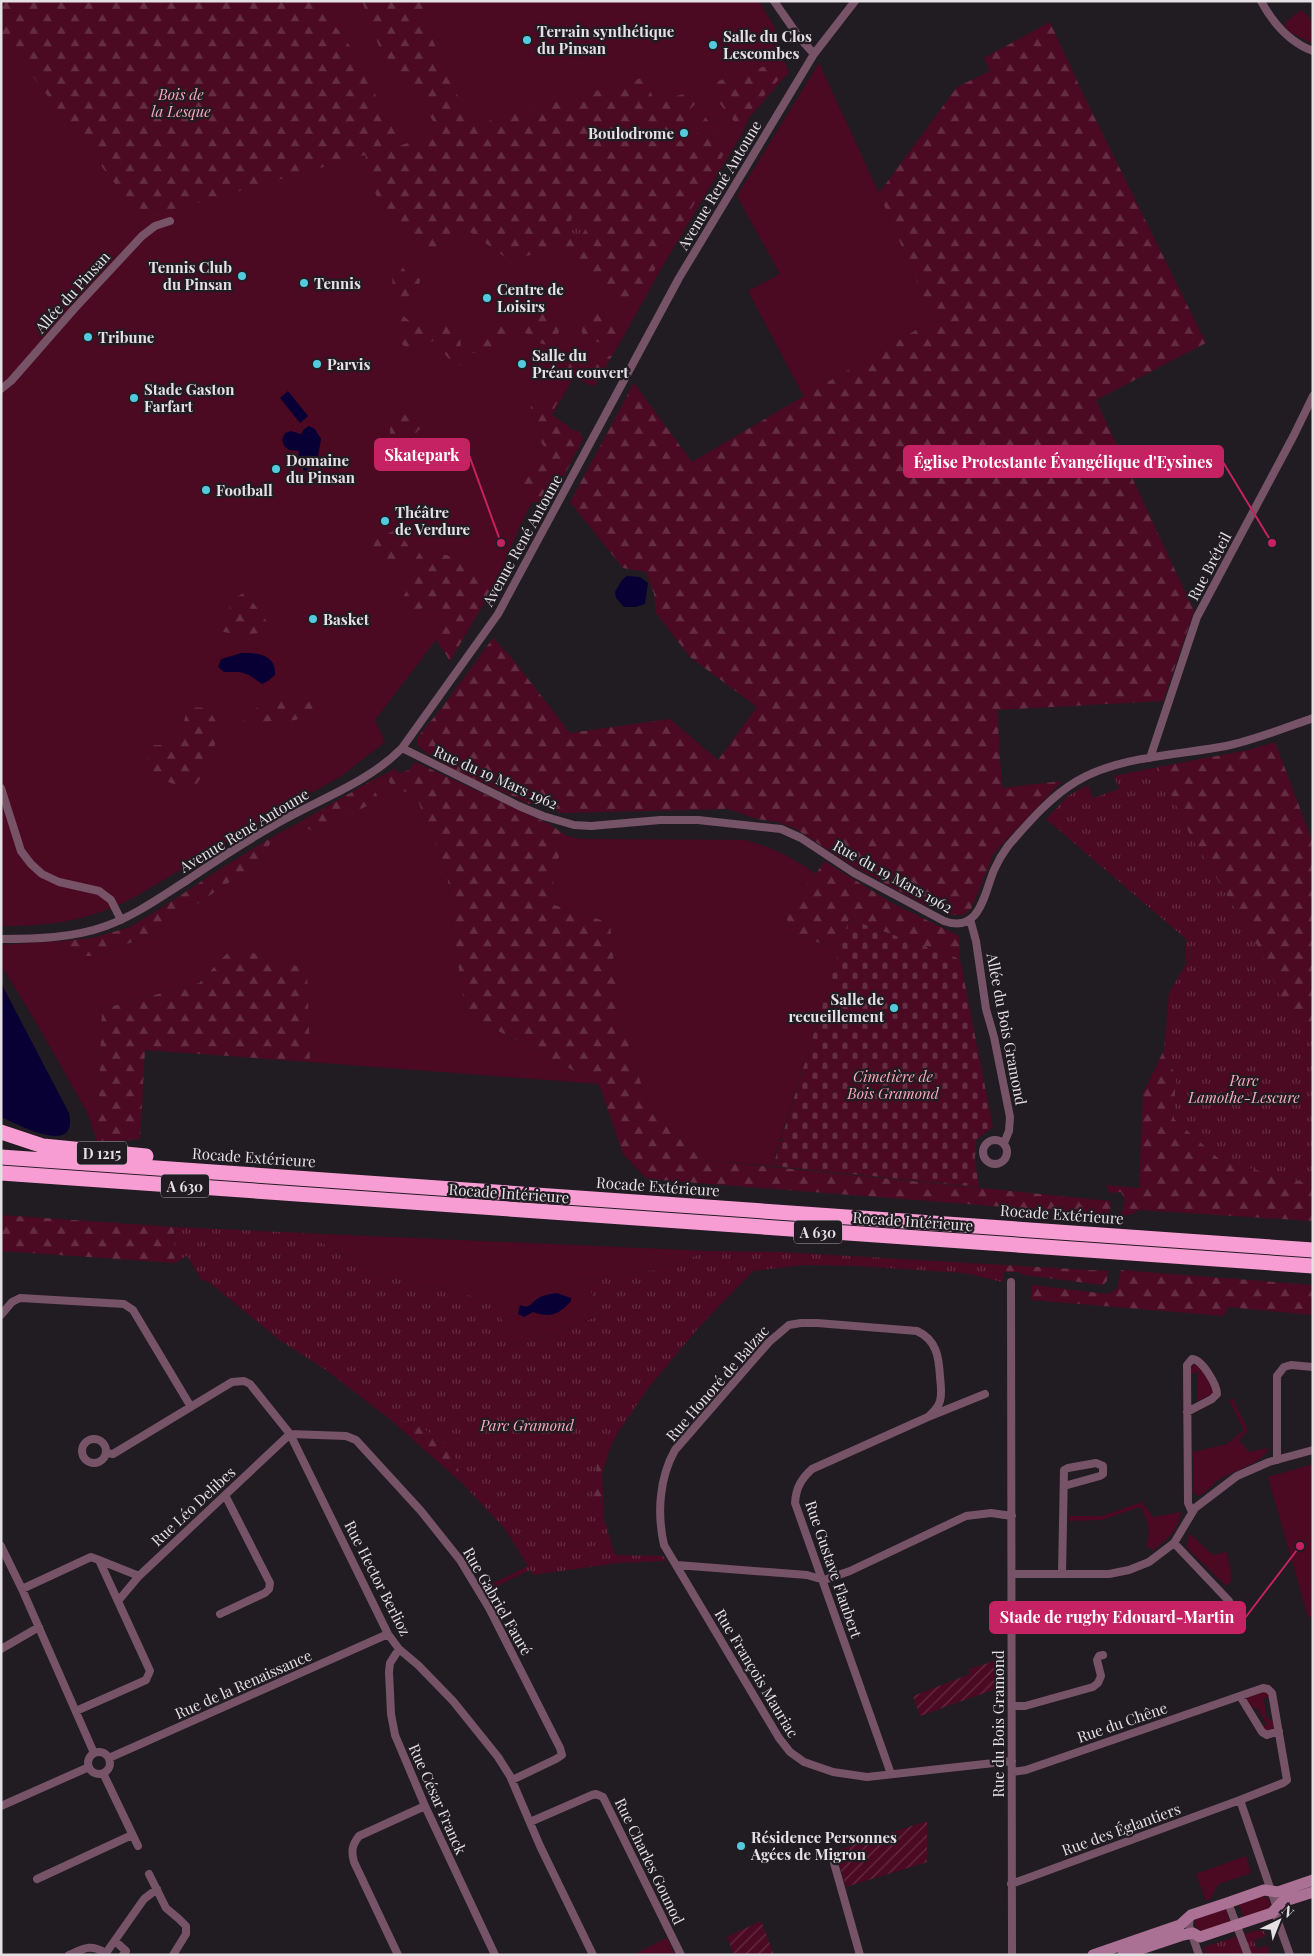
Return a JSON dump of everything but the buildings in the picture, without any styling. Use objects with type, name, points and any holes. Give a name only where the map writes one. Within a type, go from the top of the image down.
[{"type":"highway","name":"D 1215","points":[[1,1132],[43,1146],[180,1160],[202,1172]]},
{"type":"highway","name":"Rocade Extérieure","points":[[1,1157],[1313,1250]]},
{"type":"highway","name":"Rocade Intérieure","points":[[1,1173],[1313,1266]]},
{"type":"highway","points":[[1,1184],[10,1184],[46,1176]]},
{"type":"street","points":[[774,1],[799,37],[814,54]]},
{"type":"street","name":"Avenue René Antoune","points":[[1,939],[59,936],[87,931],[121,920],[269,828],[364,776],[392,758],[402,748],[498,614],[679,278],[814,54],[855,1]]},
{"type":"street","points":[[1262,1],[1276,24],[1288,37],[1302,47],[1313,50]]},
{"type":"street","name":"Allée du Pinsan","points":[[1,389],[11,381],[74,309],[142,236],[154,226],[170,221]]},
{"type":"street","name":"Rue Bréteil","points":[[1150,758],[1197,617],[1313,396]]},
{"type":"street","name":"Rue du 19 Mars 1962","points":[[402,748],[519,806],[543,816],[574,825],[591,826],[660,820],[698,820],[780,829],[801,838],[854,873],[951,924],[970,919],[979,912],[1002,853],[1058,794],[1090,775],[1150,758],[1229,746],[1313,718]]},
{"type":"street","points":[[1,788],[21,851],[31,864],[42,874],[59,882],[99,891],[110,900],[121,920]]},
{"type":"street","name":"Allée du Bois Gramond","points":[[970,919],[976,941],[986,1009],[994,1037],[1010,1117],[1009,1130],[1004,1143]]},
{"type":"street","name":"Rue du Bois Gramond","points":[[1011,1282],[1012,1955]]},
{"type":"street","points":[[1,1315],[12,1302],[20,1298],[124,1304],[133,1310],[191,1408],[113,1454],[106,1453]]},
{"type":"street","name":"Rue Honoré de Balzac","points":[[677,1566],[664,1545],[661,1529],[660,1514],[663,1487],[669,1461],[675,1450],[769,1342],[789,1325],[817,1323],[923,1333],[928,1337],[938,1356],[942,1390],[937,1408],[928,1417]]},
{"type":"street","points":[[1187,1412],[1212,1399],[1217,1394],[1217,1389],[1200,1362],[1195,1358],[1187,1365],[1187,1412],[1188,1503],[1192,1512]]},
{"type":"street","points":[[1277,1460],[1277,1376],[1284,1367],[1291,1365],[1313,1367]]},
{"type":"street","name":"Rue Hector Berlioz","points":[[191,1408],[232,1382],[237,1380],[244,1381],[250,1384],[290,1434],[388,1634],[399,1649],[418,1665],[453,1701],[498,1757],[512,1780],[530,1822],[594,1955]]},
{"type":"street","name":"Rue Gustave Flaubert","points":[[891,1774],[824,1580],[795,1503],[798,1485],[812,1469],[928,1417],[985,1394]]},
{"type":"street","name":"Rue Léo Delibes","points":[[118,1600],[139,1576],[290,1434]]},
{"type":"street","name":"Rue Gabriel Fauré","points":[[290,1434],[346,1436],[356,1440],[421,1511],[460,1560],[489,1608],[562,1754],[556,1759],[512,1780]]},
{"type":"street","points":[[1012,1574],[1109,1574],[1129,1570],[1149,1562],[1174,1543],[1183,1531],[1192,1512],[1199,1504],[1237,1476],[1277,1460],[1313,1450]]},
{"type":"street","points":[[1062,1574],[1064,1474],[1068,1468],[1096,1463],[1103,1466],[1103,1474],[1100,1476],[1064,1486]]},
{"type":"street","points":[[220,1614],[265,1593],[270,1584],[225,1495]]},
{"type":"street","points":[[677,1566],[807,1575],[824,1580],[850,1571],[966,1516],[991,1513],[1012,1516]]},
{"type":"street","points":[[1174,1543],[1229,1602],[1228,1609],[1206,1616]]},
{"type":"street","points":[[1,1546],[22,1589],[94,1753]]},
{"type":"street","points":[[22,1589],[91,1557],[139,1576]]},
{"type":"street","points":[[76,1711],[146,1680],[150,1671],[100,1560]]},
{"type":"street","name":"Rue François Mauriac","points":[[677,1566],[779,1738],[790,1752],[804,1762],[833,1772],[867,1777],[1012,1761]]},
{"type":"street","points":[[1,1649],[39,1627]]},
{"type":"street","name":"Rue de la Renaissance","points":[[109,1758],[388,1634]]},
{"type":"street","name":"Rue César Franck","points":[[399,1649],[390,1663],[389,1672],[391,1714],[396,1735],[425,1806],[495,1955]]},
{"type":"street","points":[[1012,1706],[1025,1706],[1093,1687],[1102,1676],[1097,1660],[1103,1654]]},
{"type":"street","name":"Rue du Chêne","points":[[1012,1772],[1035,1767],[1263,1688],[1270,1691],[1279,1731]]},
{"type":"street","points":[[1240,1696],[1262,1732],[1267,1735],[1279,1731]]},
{"type":"street","name":"Rue des Églantiers","points":[[1011,1884],[1283,1784],[1287,1780],[1279,1731]]},
{"type":"street","points":[[94,1753],[104,1753],[109,1758],[108,1768],[104,1773]]},
{"type":"street","points":[[89,1767],[90,1758],[94,1753]]},
{"type":"street","points":[[89,1767],[97,1773],[104,1773]]},
{"type":"street","points":[[1,1806],[89,1767]]},
{"type":"street","points":[[104,1773],[138,1846]]},
{"type":"street","name":"Rue Charles Gounod","points":[[530,1822],[592,1795],[596,1794],[603,1797],[681,1955]]},
{"type":"street","points":[[1240,1800],[1277,1908],[1278,1919],[1290,1955]]},
{"type":"street","points":[[398,1955],[354,1862],[352,1852],[354,1843],[359,1836],[425,1806]]},
{"type":"street","points":[[37,1879],[132,1835]]},
{"type":"street","points":[[834,1863],[860,1955]]},
{"type":"street","points":[[149,1874],[166,1908],[186,1926],[186,1934],[173,1955]]},
{"type":"street","points":[[1099,1954],[1180,1925],[1191,1915],[1264,1890],[1278,1892],[1313,1880]]},
{"type":"street","points":[[68,1955],[88,1947],[97,1948],[107,1954],[144,1899],[156,1889]]},
{"type":"street","points":[[1123,1955],[1183,1935],[1192,1934],[1200,1937],[1272,1913],[1282,1902],[1313,1892]]},
{"type":"street","points":[[1230,1902],[1230,1908],[1238,1924],[1248,1955]]},
{"type":"street","points":[[1191,1915],[1188,1926],[1199,1955]]},
{"type":"street","points":[[115,1941],[126,1951],[123,1955]]},
{"type":"green space","name":"Domaine du Pinsan","points":[[1,1],[759,1],[775,28],[778,47],[789,72],[749,118],[743,132],[593,387],[574,377],[552,415],[570,427],[560,453],[540,486],[521,524],[495,584],[450,661],[436,640],[375,720],[385,742],[340,777],[277,812],[135,897],[86,917],[37,925],[1,926]]},
{"type":"green space","name":"Bois de la Lesque","points":[[1,1],[328,1],[333,23],[352,49],[401,145],[441,134],[418,97],[380,49],[362,1],[425,1],[422,16],[471,126],[645,77],[655,103],[686,93],[695,104],[683,117],[687,125],[671,133],[675,143],[703,131],[712,141],[728,147],[631,310],[604,293],[556,249],[509,260],[470,232],[429,254],[396,227],[376,195],[365,155],[142,219],[1,35]]},
{"type":"green space","points":[[1301,10],[1311,20],[1313,44],[1290,32],[1284,25]]},
{"type":"green space","points":[[1050,22],[1084,96],[1206,343],[1096,400],[1194,611],[1163,701],[997,710],[1002,788],[1062,781],[994,853],[971,909],[963,915],[949,915],[945,903],[927,906],[853,866],[796,829],[778,822],[757,819],[728,809],[561,813],[537,802],[529,804],[470,777],[441,762],[417,745],[417,738],[444,705],[493,638],[511,657],[570,733],[670,719],[718,760],[757,707],[690,657],[656,613],[654,594],[646,572],[623,568],[570,502],[634,383],[692,462],[933,320],[879,193],[957,87],[990,71],[984,58]]},
{"type":"green space","points":[[776,59],[780,78],[747,114],[740,129],[705,85],[769,65]]},
{"type":"green space","points":[[819,63],[879,193],[933,320],[804,397],[748,291],[780,274],[737,196]]},
{"type":"green space","points":[[698,108],[718,133],[714,137],[703,122],[691,117]]},
{"type":"green space","points":[[574,213],[588,225],[580,238],[567,229]]},
{"type":"green space","points":[[402,266],[407,274],[420,279],[419,292],[406,297],[393,298],[392,272]]},
{"type":"green space","points":[[531,303],[547,309],[559,331],[556,346],[544,344],[530,338],[522,329],[519,323]]},
{"type":"green space","points":[[604,307],[626,332],[618,346],[584,339],[579,322]]},
{"type":"green space","points":[[400,313],[414,325],[449,320],[460,333],[462,366],[448,358],[435,341],[417,343],[408,349],[403,345],[396,333]]},
{"type":"green space","points":[[504,319],[510,343],[488,353],[470,353],[468,342],[484,337]]},
{"type":"green space","points":[[583,354],[612,356],[595,385],[563,367]]},
{"type":"green space","points":[[561,396],[550,416],[568,429],[579,431],[583,439],[564,476],[546,502],[528,501],[515,488],[552,455],[542,444],[539,430],[530,422],[531,405]]},
{"type":"green space","points":[[396,409],[408,417],[423,412],[430,418],[416,433],[390,436],[390,421]]},
{"type":"green space","points":[[397,529],[413,553],[410,563],[401,565],[396,561],[389,570],[376,557],[373,542],[376,530],[383,536]]},
{"type":"green space","points":[[419,553],[447,555],[495,584],[450,661],[437,640],[441,626],[431,608],[424,607],[417,612],[406,608],[402,599],[414,578],[412,565]]},
{"type":"green space","points":[[245,592],[271,627],[251,634],[216,630],[230,617],[229,602]]},
{"type":"green space","points":[[277,696],[295,700],[314,700],[312,710],[296,720],[241,723],[257,708]]},
{"type":"green space","points":[[187,707],[208,708],[219,727],[210,765],[195,786],[175,785],[143,770],[152,745],[172,745],[183,727]]},
{"type":"green space","points":[[1275,742],[1313,843],[1313,1023],[1294,1027],[1258,947],[1189,833],[1158,767],[1248,750]]},
{"type":"green space","points":[[415,762],[549,824],[567,836],[553,873],[554,905],[610,923],[619,1015],[648,1105],[702,1160],[1110,1201],[1111,1208],[1107,1215],[647,1179],[623,1154],[599,1084],[466,1014],[447,873],[414,791],[398,792],[391,785],[385,774],[394,769],[399,773],[409,770]]},
{"type":"green space","name":"Parc Lamothe-Lescure","points":[[1158,767],[1189,833],[1258,947],[1294,1026],[1313,1023],[1313,1184],[1273,1175],[1219,1159],[1174,1119],[1176,1076],[1164,1050],[1169,993],[1186,964],[1186,939],[1046,819],[1069,795],[1088,785],[1093,798],[1119,789],[1114,776]]},
{"type":"green space","points":[[385,774],[391,785],[414,791],[447,873],[466,1014],[599,1084],[310,1062],[306,969],[233,947],[199,983],[102,1009],[97,1143],[88,1114],[1,965],[1,945],[63,941],[64,956],[95,956],[151,935],[261,861],[274,836],[298,823],[314,832],[377,796],[371,781]]},
{"type":"green space","points":[[371,781],[377,796],[371,804],[314,832],[298,823]]},
{"type":"green space","points":[[274,836],[261,861],[151,935],[95,956],[64,956],[63,941],[92,938],[130,927]]},
{"type":"green space","points":[[567,836],[581,839],[745,840],[782,854],[816,874],[784,908],[791,934],[840,949],[772,1166],[702,1160],[648,1105],[619,1015],[610,923],[554,905],[553,873]]},
{"type":"green space","points":[[824,861],[892,903],[959,936],[960,959],[849,919],[840,949],[791,934],[784,908],[816,874]]},
{"type":"green space","name":"Cimetière de Bois Gramond","points":[[849,919],[960,959],[993,1127],[976,1140],[975,1160],[979,1187],[773,1166]]},
{"type":"green space","points":[[233,947],[307,969],[310,1062],[145,1050],[140,1139],[97,1143],[102,1009],[199,983]]},
{"type":"green space","points":[[1164,1050],[1176,1076],[1174,1119],[1273,1175],[1313,1184],[1313,1221],[1139,1210],[1130,1215],[1121,1215],[1125,1200],[1121,1192],[1110,1193],[1106,1185],[1139,1188],[1143,1093]]},
{"type":"green space","points":[[1,1215],[174,1227],[175,1263],[1,1251]]},
{"type":"green space","name":"Parc Gramond","points":[[174,1227],[303,1233],[382,1275],[476,1297],[497,1308],[513,1348],[599,1316],[587,1279],[655,1270],[709,1251],[781,1252],[1004,1265],[1003,1282],[964,1273],[857,1266],[802,1265],[753,1271],[699,1327],[649,1387],[611,1446],[597,1458],[593,1511],[604,1519],[615,1555],[663,1556],[666,1561],[618,1563],[533,1575],[530,1570],[485,1592],[483,1588],[528,1566],[505,1529],[463,1484],[451,1447],[412,1421],[392,1421],[326,1370],[281,1341],[206,1280],[203,1282],[187,1256],[175,1263]]},
{"type":"green space","points":[[303,1233],[709,1251],[655,1270],[587,1279],[599,1316],[513,1348],[476,1297],[382,1275]]},
{"type":"green space","points":[[1004,1265],[1108,1271],[1107,1281],[1103,1285],[1024,1275],[1018,1272],[1004,1272]]},
{"type":"green space","points":[[1121,1270],[1313,1285],[1313,1315],[1228,1307],[1224,1316],[1031,1300],[1032,1285],[1108,1294],[1117,1289]]},
{"type":"green space","points":[[1197,1363],[1214,1387],[1212,1394],[1198,1401],[1198,1371],[1190,1375],[1190,1368]]},
{"type":"green space","points":[[1233,1399],[1248,1430],[1239,1440],[1249,1452],[1269,1448],[1260,1459],[1222,1478],[1197,1496],[1193,1491],[1193,1452],[1227,1444],[1244,1430],[1229,1400]]},
{"type":"green space","points":[[392,1421],[412,1421],[451,1447],[463,1484]]},
{"type":"green space","points":[[611,1446],[602,1473],[604,1519],[593,1512],[597,1458]]},
{"type":"green space","points":[[1313,1464],[1313,1616],[1308,1617],[1268,1477]]},
{"type":"green space","points":[[1142,1502],[1153,1517],[1181,1512],[1175,1530],[1152,1551],[1150,1547],[1146,1549],[1148,1527],[1146,1517],[1140,1507],[1102,1520],[1069,1521],[1069,1516],[1102,1516]]},
{"type":"green space","points":[[1189,1533],[1213,1555],[1227,1552],[1232,1580],[1226,1586],[1187,1548]]},
{"type":"green space","points":[[1004,1658],[1004,1686],[920,1716],[913,1696],[970,1674],[969,1669]]},
{"type":"green space","points":[[1261,1691],[1267,1692],[1270,1700],[1266,1697],[1264,1699],[1266,1717],[1274,1722],[1273,1729],[1267,1732],[1260,1725],[1267,1725],[1257,1708],[1248,1706],[1245,1702],[1246,1698]]},
{"type":"green space","points":[[927,1821],[927,1862],[846,1887],[835,1851]]},
{"type":"green space","points":[[1246,1856],[1251,1873],[1219,1884],[1210,1899],[1206,1901],[1196,1874]]},
{"type":"green space","points":[[1264,1896],[1270,1901],[1269,1909],[1244,1918],[1239,1904]]},
{"type":"green space","points":[[1225,1908],[1230,1922],[1201,1931],[1197,1927],[1196,1919]]},
{"type":"green space","points":[[761,1921],[774,1955],[734,1955],[727,1937]]},
{"type":"green space","points":[[1263,1928],[1266,1936],[1254,1940],[1257,1949],[1267,1945],[1270,1955],[1206,1955],[1204,1947]]},
{"type":"green space","points":[[667,1938],[675,1955],[633,1955]]},
{"type":"shaded area","points":[[288,391],[308,416],[300,423],[280,398]]},
{"type":"shaded area","points":[[309,426],[315,429],[321,439],[317,462],[308,461],[307,471],[303,470],[303,459],[298,458],[299,451],[289,450],[284,446],[282,440],[285,433],[291,431],[301,434]]},
{"type":"shaded area","points":[[627,576],[640,577],[648,583],[645,604],[635,607],[624,607],[616,598],[615,592],[622,580]]},
{"type":"shaded area","points":[[242,653],[254,653],[265,656],[273,663],[275,675],[262,684],[249,675],[240,672],[224,672],[218,667],[221,659]]},
{"type":"shaded area","points":[[1,983],[69,1113],[70,1126],[65,1134],[56,1136],[45,1135],[1,1117]]},
{"type":"shaded area","points":[[557,1293],[571,1298],[571,1301],[558,1312],[544,1315],[533,1312],[524,1317],[518,1314],[520,1305],[528,1306],[541,1297]]},
{"type":"place","name":"Terrain synthétique du Pinsan","points":[[527,40]]},
{"type":"place","name":"Salle du Clos Lescombes","points":[[713,45]]},
{"type":"place","name":"Boulodrome","points":[[684,133]]},
{"type":"place","name":"Tennis Club du Pinsan","points":[[242,276]]},
{"type":"place","name":"Tennis","points":[[304,283]]},
{"type":"place","name":"Centre de Loisirs","points":[[487,298]]},
{"type":"place","name":"Tribune","points":[[88,337]]},
{"type":"place","name":"Parvis","points":[[317,364]]},
{"type":"place","name":"Salle du Préau couvert","points":[[522,364]]},
{"type":"place","name":"Stade Gaston Farfart","points":[[134,398]]},
{"type":"place","name":"Domaine du Pinsan","points":[[276,469]]},
{"type":"place","name":"Football","points":[[206,490]]},
{"type":"place","name":"Théâtre de Verdure","points":[[385,521]]},
{"type":"place","name":"Skatepark","points":[[501,543]]},
{"type":"place","name":"Église Protestante Évangélique d'Eysines","points":[[1272,543]]},
{"type":"place","name":"Basket","points":[[313,619]]},
{"type":"place","name":"Salle de recueillement","points":[[894,1008]]},
{"type":"place","name":"Stade de rugby Edouard-Martin","points":[[1300,1546]]},
{"type":"place","name":"Résidence Personnes Agées de Migron","points":[[741,1846]]}]
